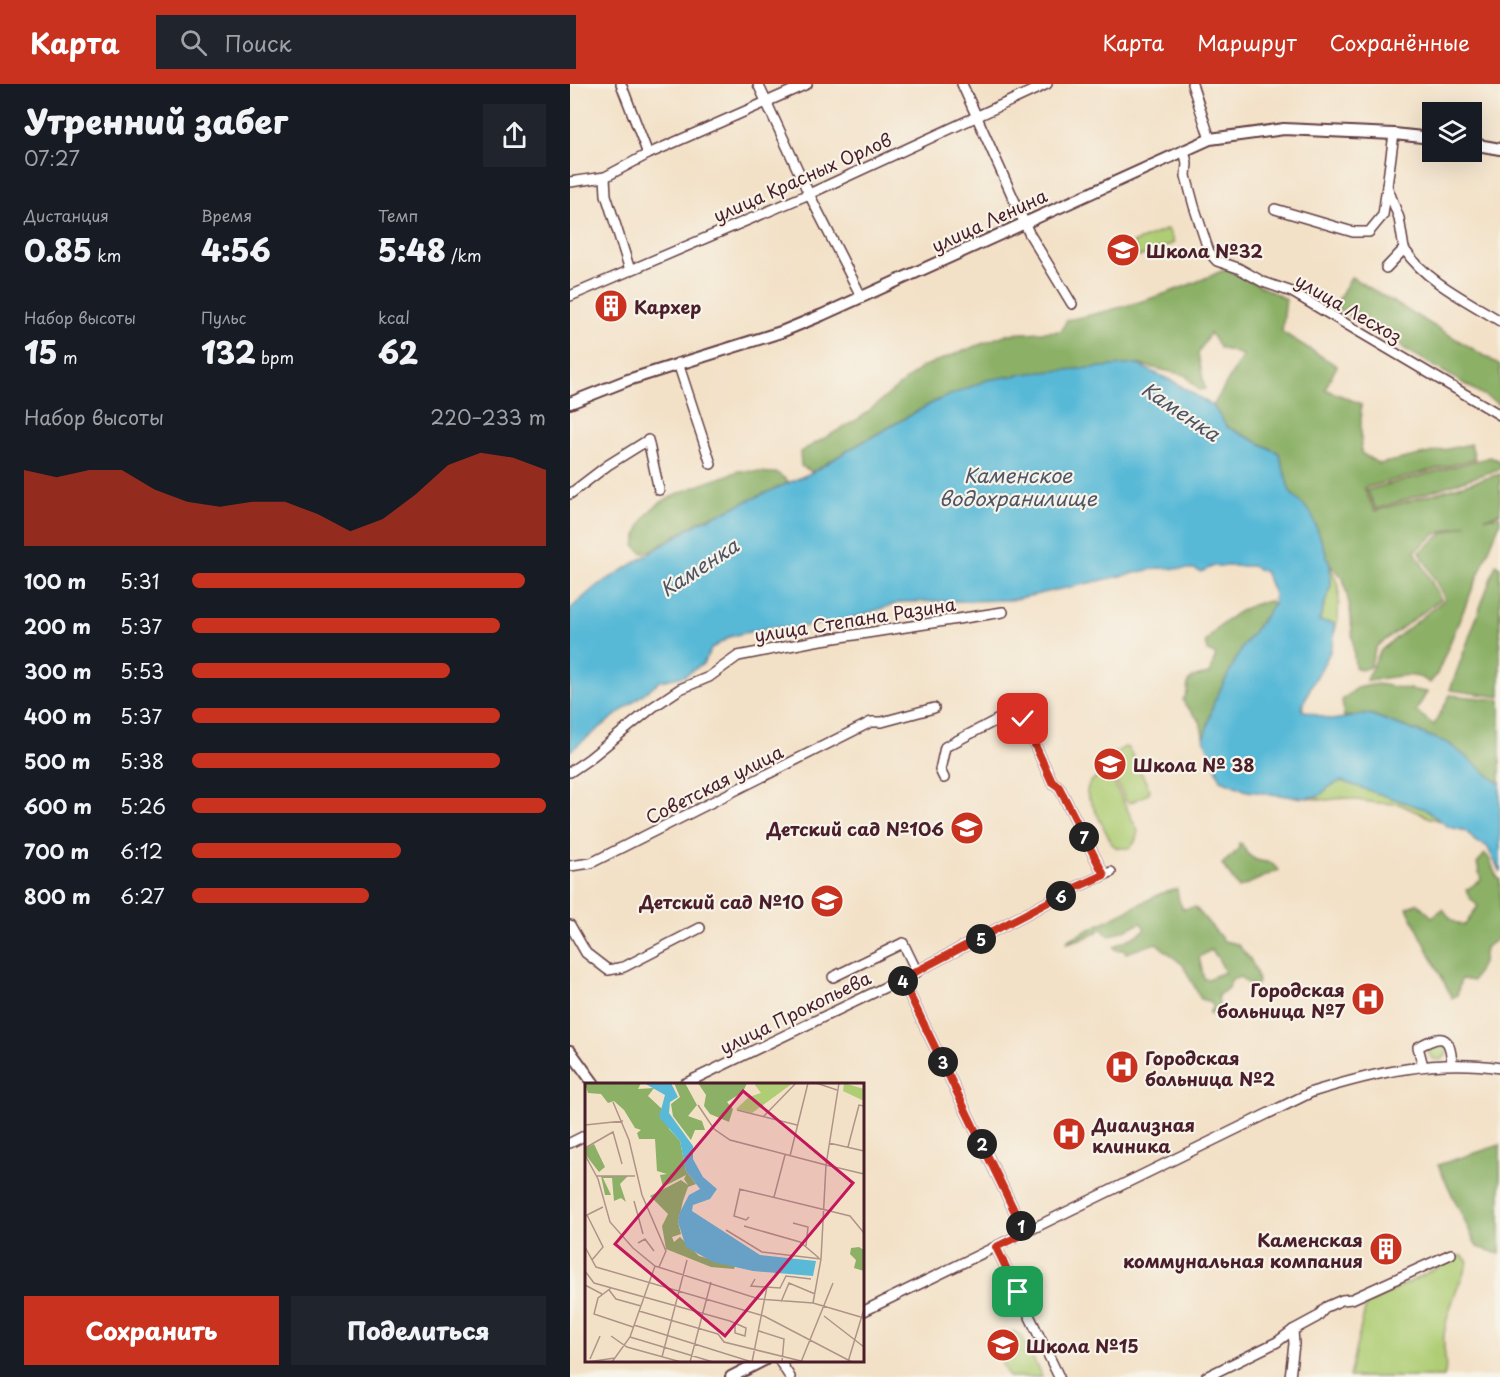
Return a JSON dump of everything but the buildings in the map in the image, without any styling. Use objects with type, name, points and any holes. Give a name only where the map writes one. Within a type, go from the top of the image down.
[{"type":"main road","name":"улица Ленина","points":[[570,403],[678,363],[781,332],[1210,138],[1284,129],[1422,137]]},
{"type":"main road","points":[[1482,145],[1500,148]]},
{"type":"main road","points":[[570,1051],[593,1083]]},
{"type":"main road","points":[[731,1377],[760,1362]]},
{"type":"street","points":[[621,84],[648,154]]},
{"type":"street","points":[[758,84],[809,194],[861,296]]},
{"type":"street","points":[[570,182],[605,177],[648,154],[807,84]]},
{"type":"street","points":[[962,84],[1024,222],[1072,304]]},
{"type":"street","name":"улица Красных Орлов","points":[[570,296],[809,194],[1047,84]]},
{"type":"street","points":[[1192,84],[1210,138]]},
{"type":"street","points":[[1275,209],[1353,232],[1369,232],[1383,215],[1394,134]]},
{"type":"street","name":"улица Лесхоз","points":[[1184,150],[1186,176],[1194,206],[1209,252],[1216,261],[1238,268],[1263,282],[1292,292],[1500,415]]},
{"type":"street","points":[[605,177],[606,195],[630,270]]},
{"type":"street","points":[[1388,186],[1399,218],[1404,249],[1415,265],[1442,286],[1500,321]]},
{"type":"street","points":[[1386,268],[1404,249]]},
{"type":"street","points":[[678,363],[711,464]]},
{"type":"street","points":[[570,494],[608,465],[648,440],[659,490]]},
{"type":"street","name":"улица Степана Разина","points":[[570,772],[653,707],[680,689],[709,677],[738,656],[815,640],[1003,612]]},
{"type":"street","name":"Советская улица","points":[[570,866],[591,863],[600,859],[871,722],[882,722],[934,708]]},
{"type":"street","name":"улица Прокопьева","points":[[686,1083],[917,972],[1077,887],[1108,873],[1059,787],[1052,782],[1023,719],[1008,714],[945,747],[940,771],[944,778]]},
{"type":"street","points":[[570,925],[586,953],[608,970],[624,967],[700,928]]},
{"type":"street","points":[[833,977],[903,943],[917,972]]},
{"type":"street","points":[[902,979],[1025,1233]]},
{"type":"street","points":[[1423,1066],[1418,1047],[1435,1038],[1445,1040],[1451,1048],[1452,1064]]},
{"type":"street","points":[[864,1311],[1312,1092],[1357,1078],[1423,1066],[1452,1064],[1500,1068]]},
{"type":"street","points":[[570,1143],[585,1136]]},
{"type":"street","points":[[996,1247],[1059,1377]]},
{"type":"street","points":[[1206,1377],[1277,1342],[1317,1317],[1326,1307],[1342,1300],[1352,1299],[1451,1254]]},
{"type":"street","points":[[1290,1377],[1294,1344],[1293,1330]]},
{"type":"street","points":[[780,1362],[790,1377]]},
{"type":"green space","points":[[1168,229],[1174,243],[1139,257],[1133,243]]},
{"type":"green space","points":[[1226,269],[1286,299],[1282,332],[1337,366],[1325,389],[1361,404],[1361,453],[1379,464],[1471,444],[1475,459],[1364,488],[1375,511],[1500,474],[1500,513],[1485,518],[1500,516],[1500,523],[1437,674],[1430,683],[1409,675],[1366,680],[1381,650],[1445,599],[1420,552],[1442,534],[1467,524],[1436,534],[1415,551],[1441,599],[1376,647],[1370,667],[1361,670],[1355,667],[1350,608],[1343,578],[1330,564],[1310,513],[1290,492],[1279,453],[1227,427],[1213,406],[1243,355],[1220,348],[1210,333],[1198,354],[1205,389],[1199,390],[1185,375],[1136,364],[1092,369],[934,402],[813,472],[801,466],[800,452],[860,418],[922,367],[1007,334],[1061,331],[1067,320],[1148,299],[1187,286]]},
{"type":"green space","points":[[1351,277],[1500,365],[1500,405],[1334,307]]},
{"type":"green space","points":[[1490,457],[1500,461],[1500,469],[1376,509],[1367,490]]},
{"type":"green space","points":[[739,471],[777,473],[788,481],[786,487],[700,521],[649,552],[643,553],[635,546],[644,519],[656,505],[678,493]]},
{"type":"green space","points":[[1330,564],[1339,588],[1338,620],[1329,651],[1305,697],[1319,621],[1331,585]]},
{"type":"green space","points":[[1496,564],[1500,567],[1500,697],[1450,690]]},
{"type":"green space","points":[[1270,601],[1274,604],[1214,702],[1204,739],[1200,721],[1183,700],[1187,693],[1188,682],[1194,677],[1209,674],[1216,655],[1208,651],[1205,643],[1234,615],[1251,606]]},
{"type":"green space","points":[[1377,684],[1427,692],[1416,711],[1434,725],[1450,695],[1500,700],[1500,784],[1448,743],[1370,714],[1344,717],[1342,700],[1357,688]]},
{"type":"green space","points":[[1125,747],[1129,749],[1150,790],[1148,794],[1130,803],[1126,801],[1106,761],[1107,757]]},
{"type":"green space","points":[[1102,775],[1113,781],[1138,831],[1135,842],[1130,848],[1117,848],[1112,844],[1087,794],[1091,782]]},
{"type":"green space","points":[[1332,776],[1419,804],[1449,823],[1430,818],[1399,804],[1344,798],[1327,800],[1308,798]]},
{"type":"green space","points":[[1239,843],[1253,858],[1270,862],[1279,870],[1239,888],[1222,864],[1238,850]]},
{"type":"green space","points":[[1485,854],[1500,880],[1500,937],[1485,948],[1483,961],[1473,981],[1461,979],[1457,995],[1452,998],[1407,908],[1417,903],[1432,917],[1443,909],[1455,922],[1465,925],[1478,906],[1466,890],[1481,880],[1477,863]]},
{"type":"green space","points":[[1177,889],[1183,909],[1195,907],[1224,941],[1237,944],[1250,959],[1256,971],[1258,982],[1254,988],[1240,977],[1231,980],[1229,988],[1218,995],[1219,1007],[1214,1015],[1209,1013],[1213,1006],[1211,1002],[1201,999],[1183,965],[1156,943],[1126,953],[1124,950],[1116,950],[1114,947],[1145,929],[1141,923],[1110,936],[1104,932],[1103,928],[1090,936],[1067,943],[1068,940],[1162,893]],"holes":[[[1211,950],[1225,972],[1204,979],[1199,957]]]},
{"type":"green space","points":[[1434,1042],[1442,1042],[1447,1047],[1445,1058],[1434,1060],[1429,1055],[1429,1047]]},
{"type":"green space","points":[[1500,1145],[1500,1254],[1477,1247],[1438,1165]]},
{"type":"green space","points":[[1459,1256],[1463,1256],[1468,1262],[1448,1316],[1444,1340],[1446,1368],[1444,1377],[1349,1377],[1366,1305]]},
{"type":"green space","points":[[1013,1331],[1022,1336],[1042,1377],[1008,1377],[995,1348],[999,1337]]},
{"type":"water","name":"Каменское водохранилище","points":[[1136,364],[1176,383],[1213,406],[1227,427],[1279,453],[1290,492],[1311,513],[1330,564],[1331,585],[1319,621],[1334,623],[1334,635],[1328,657],[1310,688],[1302,710],[1332,720],[1369,714],[1448,743],[1500,784],[1500,872],[1487,846],[1475,841],[1466,831],[1449,827],[1424,809],[1341,781],[1329,787],[1319,796],[1303,798],[1247,791],[1221,780],[1204,739],[1214,702],[1243,646],[1274,604],[1274,594],[1265,572],[1252,566],[1214,566],[1201,572],[1194,569],[1158,568],[1011,600],[902,602],[843,621],[793,628],[772,627],[731,636],[712,648],[703,664],[684,676],[660,681],[570,751],[570,609],[594,588],[698,523],[813,472],[934,402],[987,380],[1031,373]]},
{"type":"place","name":"Школа №32","points":[[1123,250]]},
{"type":"place","name":"Кархер","points":[[611,306]]},
{"type":"place","name":"Школа № 38","points":[[1110,764]]},
{"type":"place","name":"Детский сад №106","points":[[967,828]]},
{"type":"place","name":"Детский сад №10","points":[[827,901]]},
{"type":"place","name":"Городская больница №7","points":[[1368,999]]},
{"type":"place","name":"Городская больница №2","points":[[1122,1067]]},
{"type":"place","name":"Диализная клиника","points":[[1069,1134]]},
{"type":"place","name":"Каменская коммунальная компания","points":[[1386,1249]]},
{"type":"place","name":"Школа №15","points":[[1003,1345]]},
{"type":"route","points":[[1018,1292],[996,1247],[1025,1233],[902,979],[1104,875],[1059,787],[1052,782],[1023,719]]},
{"type":"water label","name":"Каменка","points":[[1181,411]]},
{"type":"water label","name":"Каменка","points":[[699,567]]}]
